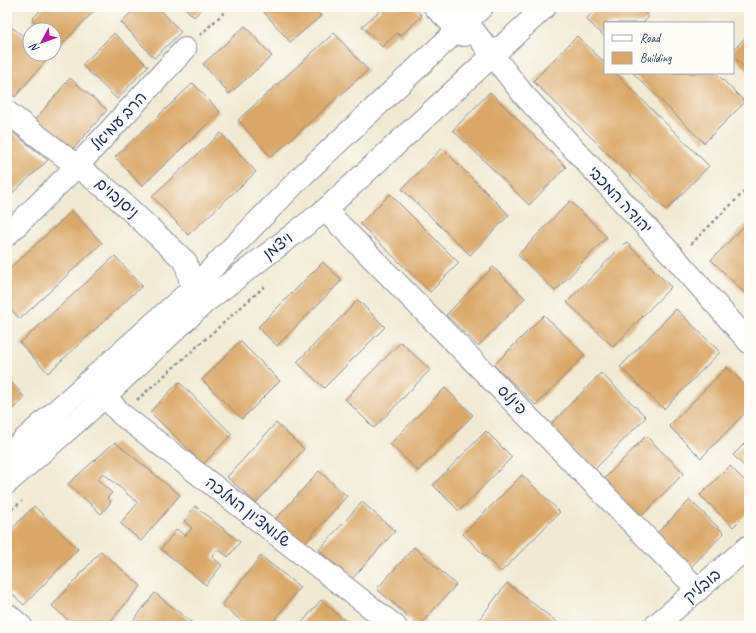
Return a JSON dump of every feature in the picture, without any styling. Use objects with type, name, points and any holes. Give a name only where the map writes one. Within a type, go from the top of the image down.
[{"type":"street","name":"יהודה המכבי","points":[[435,7],[465,16],[523,94],[676,259],[749,342]]},
{"type":"street","name":"ויצמן","points":[[7,455],[198,296],[326,210],[546,7]]},
{"type":"street","name":"ויצמן","points":[[7,483],[105,396],[198,296],[302,176],[465,16]]},
{"type":"street","name":"הרב עמיאל","points":[[7,235],[78,166],[186,49]]},
{"type":"street","name":"ניסנבוים","points":[[7,112],[114,194],[186,262],[198,296]]},
{"type":"street","name":"פינלס","points":[[326,210],[698,590]]},
{"type":"street","name":"שלומציון המלכה","points":[[105,396],[121,414],[395,626]]},
{"type":"street","name":"בובליק","points":[[655,626],[749,546]]},
{"type":"street","points":[[7,614],[21,626]]},
{"type":"path","points":[[186,49],[230,7]]},
{"type":"path","points":[[676,259],[749,187]]},
{"type":"building","points":[[44,7],[97,8],[62,44],[62,22],[35,22],[32,19]]},
{"type":"building","points":[[137,7],[158,7],[181,32],[154,58],[121,22]]},
{"type":"building","points":[[184,7],[203,7],[194,17]]},
{"type":"building","points":[[270,7],[313,7],[321,16],[290,42],[264,12]]},
{"type":"building","points":[[378,7],[414,7],[422,16],[400,36],[397,33],[382,47],[362,26],[381,10]]},
{"type":"building","points":[[598,7],[638,7],[649,17],[644,22],[604,22],[604,36],[586,19]]},
{"type":"building","points":[[245,26],[272,56],[229,94],[203,64]]},
{"type":"building","points":[[13,28],[22,35],[22,62],[45,62],[15,97],[7,90],[7,35]]},
{"type":"building","points":[[114,33],[148,66],[117,99],[82,65]]},
{"type":"building","points":[[334,33],[368,70],[271,157],[238,120]]},
{"type":"building","points":[[749,34],[749,72],[734,57],[734,49]]},
{"type":"building","points":[[577,36],[604,62],[604,74],[616,74],[709,166],[666,210],[533,81]]},
{"type":"building","points":[[634,74],[717,74],[745,102],[704,143]]},
{"type":"building","points":[[70,78],[107,110],[71,151],[35,120]]},
{"type":"building","points":[[193,83],[220,112],[142,186],[115,157]]},
{"type":"building","points":[[490,92],[566,167],[529,205],[453,130]]},
{"type":"building","points":[[7,128],[48,160],[7,198]]},
{"type":"building","points":[[221,133],[256,172],[188,235],[152,196]]},
{"type":"building","points":[[442,148],[509,215],[470,255],[402,189]]},
{"type":"building","points":[[390,194],[459,263],[430,292],[360,224]]},
{"type":"building","points":[[570,201],[607,237],[555,291],[518,255]]},
{"type":"building","points":[[72,211],[102,243],[20,319],[7,305],[7,271]]},
{"type":"building","points":[[749,221],[749,297],[711,260]]},
{"type":"building","points":[[626,242],[671,287],[613,347],[567,302]]},
{"type":"building","points":[[115,256],[142,286],[48,373],[20,343]]},
{"type":"building","points":[[323,262],[342,280],[277,346],[258,327]]},
{"type":"building","points":[[493,267],[525,298],[478,346],[446,315]]},
{"type":"building","points":[[358,300],[385,327],[324,388],[297,362]]},
{"type":"building","points":[[676,309],[720,352],[664,409],[620,367]]},
{"type":"building","points":[[544,315],[585,355],[536,405],[494,365]]},
{"type":"building","points":[[240,341],[280,381],[242,419],[202,380]]},
{"type":"building","points":[[401,342],[430,370],[374,428],[345,399]]},
{"type":"building","points":[[727,367],[749,389],[749,409],[701,458],[669,426]]},
{"type":"building","points":[[601,373],[646,417],[593,471],[548,427]]},
{"type":"building","points":[[7,377],[25,398],[7,414]]},
{"type":"building","points":[[179,382],[232,434],[203,464],[150,412]]},
{"type":"building","points":[[445,388],[473,415],[418,471],[390,444]]},
{"type":"building","points":[[276,423],[304,449],[256,503],[227,477]]},
{"type":"building","points":[[486,431],[512,457],[459,511],[433,485]]},
{"type":"building","points":[[646,436],[684,473],[639,519],[601,482]]},
{"type":"building","points":[[749,439],[749,471],[733,455]]},
{"type":"building","points":[[115,442],[180,495],[141,541],[120,523],[138,503],[103,473],[97,479],[112,493],[107,498],[111,502],[101,514],[68,484]]},
{"type":"building","points":[[730,466],[749,485],[749,511],[733,527],[700,495]]},
{"type":"building","points":[[319,471],[347,496],[304,544],[276,519]]},
{"type":"building","points":[[522,475],[560,512],[501,572],[463,534]]},
{"type":"building","points":[[690,500],[724,533],[691,567],[657,533]]},
{"type":"building","points":[[362,502],[395,531],[352,579],[319,550]]},
{"type":"building","points":[[34,506],[78,549],[24,605],[7,589],[7,534]]},
{"type":"building","points":[[195,506],[240,542],[228,557],[218,549],[212,557],[222,565],[206,585],[161,549],[177,529],[185,536],[192,528],[184,521]]},
{"type":"building","points":[[414,547],[456,585],[419,626],[377,589]]},
{"type":"building","points":[[101,551],[141,586],[106,626],[75,626],[52,606]]},
{"type":"building","points":[[261,556],[300,587],[270,626],[248,626],[222,605]]},
{"type":"building","points":[[507,583],[562,626],[474,626]]},
{"type":"building","points":[[155,593],[196,626],[129,626]]},
{"type":"building","points":[[321,600],[351,626],[299,626]]}]
